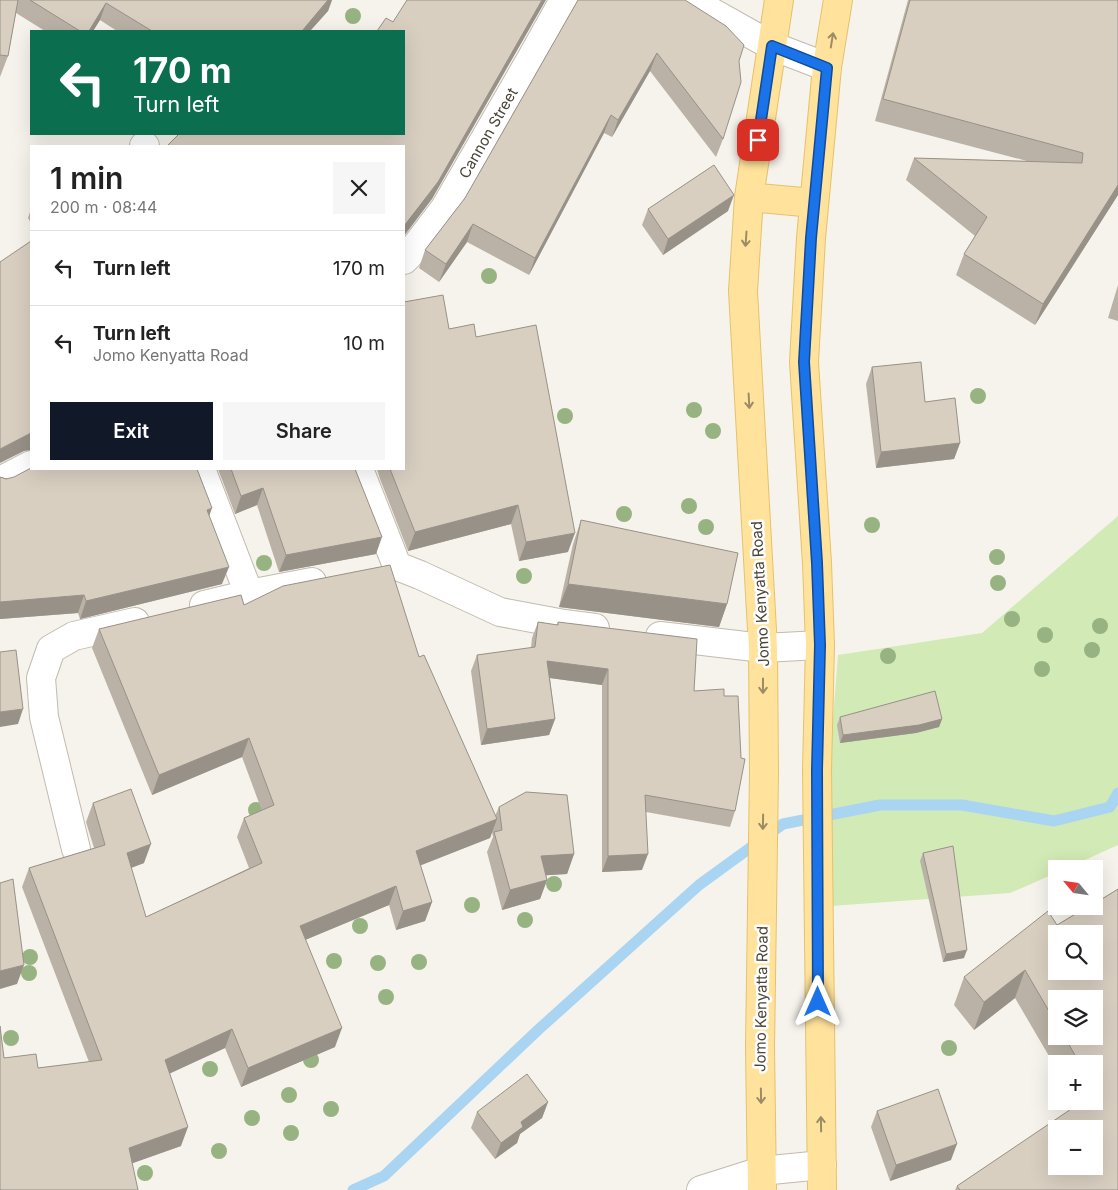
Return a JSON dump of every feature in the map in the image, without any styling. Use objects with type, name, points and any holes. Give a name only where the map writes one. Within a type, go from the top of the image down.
[{"type":"main road","name":"Jomo Kenyatta Road","points":[[762,1181],[760,1048],[764,773],[763,648],[743,291],[749,196],[778,0]]},
{"type":"main road","points":[[822,1178],[817,770],[820,645],[817,563],[804,362],[814,203],[827,68],[838,0]]},
{"type":"main road","points":[[749,196],[814,203]]},
{"type":"street","name":"Cannon Street","points":[[405,259],[445,208],[564,0]]},
{"type":"street","points":[[690,0],[772,46],[827,68]]},
{"type":"street","points":[[0,481],[30,466]]},
{"type":"street","points":[[201,470],[249,594]]},
{"type":"street","points":[[359,470],[397,566]]},
{"type":"street","points":[[369,572],[397,566],[500,612],[564,624],[763,648],[820,645]]},
{"type":"street","points":[[185,610],[249,594],[332,578]]},
{"type":"street","points":[[76,849],[44,717],[41,678],[51,649],[74,636],[157,616]]},
{"type":"street","points":[[701,1190],[762,1181],[822,1178]]},
{"type":"green space","points":[[1118,516],[1118,845],[1085,860],[1048,860],[1048,876],[1010,893],[818,907],[838,655],[982,633]]},
{"type":"building","points":[[0,0],[18,0],[8,56],[0,55]]},
{"type":"building","points":[[30,0],[328,0],[303,30],[150,30],[106,3],[90,30],[78,30]]},
{"type":"building","points":[[407,0],[542,0],[438,182],[405,225],[405,145],[168,145],[178,135],[405,135],[405,30],[378,30],[386,18],[393,22]]},
{"type":"building","points":[[578,0],[685,0],[726,26],[744,45],[739,61],[741,82],[723,139],[657,53],[618,120],[611,115],[535,258],[473,224],[446,264],[425,250],[465,198]]},
{"type":"building","points":[[910,0],[1118,0],[1118,185],[1043,304],[964,254],[987,217],[914,158],[1082,163],[1083,153],[883,99]]},
{"type":"building","points":[[714,165],[734,195],[668,239],[648,209]]},
{"type":"building","points":[[30,242],[30,434],[0,449],[0,262]]},
{"type":"building","points":[[443,295],[449,329],[474,324],[476,337],[536,325],[575,533],[526,542],[518,505],[415,532],[390,470],[405,470],[405,302]]},
{"type":"building","points":[[921,362],[925,402],[955,398],[960,443],[881,452],[872,367]]},
{"type":"building","points":[[30,469],[197,470],[212,508],[207,510],[229,567],[86,601],[84,595],[0,602],[0,477],[6,479]]},
{"type":"building","points":[[231,470],[355,470],[382,537],[286,555],[263,488],[241,496]]},
{"type":"building","points":[[581,520],[738,553],[727,604],[568,584]]},
{"type":"building","points":[[390,565],[419,657],[424,655],[497,819],[416,851],[432,902],[403,911],[396,886],[300,926],[342,1028],[248,1068],[232,1029],[165,1060],[188,1127],[129,1148],[138,1190],[0,1190],[0,1026],[4,1058],[36,1054],[38,1068],[102,1060],[29,868],[105,845],[93,803],[131,789],[151,844],[127,853],[146,917],[262,863],[244,818],[274,805],[249,738],[159,775],[99,629],[241,595],[244,605],[283,586]]},
{"type":"building","points":[[538,622],[558,625],[558,622],[697,639],[694,691],[724,689],[724,696],[738,696],[741,758],[745,759],[735,811],[645,795],[648,854],[608,856],[608,669],[547,661],[555,719],[487,729],[477,655],[535,647]]},
{"type":"building","points":[[16,650],[23,709],[0,712],[0,652]]},
{"type":"building","points":[[935,691],[942,719],[919,725],[843,735],[840,717]]},
{"type":"building","points":[[526,792],[567,795],[574,854],[541,856],[547,880],[510,890],[494,832],[502,830],[499,807]]},
{"type":"building","points":[[953,846],[967,950],[946,954],[923,853]]},
{"type":"building","points":[[13,879],[24,965],[0,971],[0,883]]},
{"type":"building","points":[[1118,889],[1118,1190],[960,1190],[957,1186],[1048,1125],[1048,1175],[1103,1175],[1103,1120],[1055,1120],[1070,1110],[1103,1110],[1103,1055],[1075,1055],[1069,1045],[1103,1045],[1103,990],[1048,990],[1048,1009],[1025,970],[984,1002],[964,977],[1048,911],[1048,915],[1051,915],[1057,925],[1074,915],[1103,915],[1103,898]]},
{"type":"building","points":[[527,1074],[548,1102],[521,1122],[523,1127],[501,1143],[477,1112]]},
{"type":"building","points":[[938,1089],[957,1144],[896,1165],[877,1111]]},
{"type":"waterway","points":[[353,1190],[384,1176],[538,1030],[699,885],[783,824],[880,805],[962,805],[1054,821],[1110,807],[1118,793]]},
{"type":"route","points":[[758,140],[772,46],[827,68],[811,238],[804,362],[817,563],[820,645],[817,770],[818,1002]]}]
